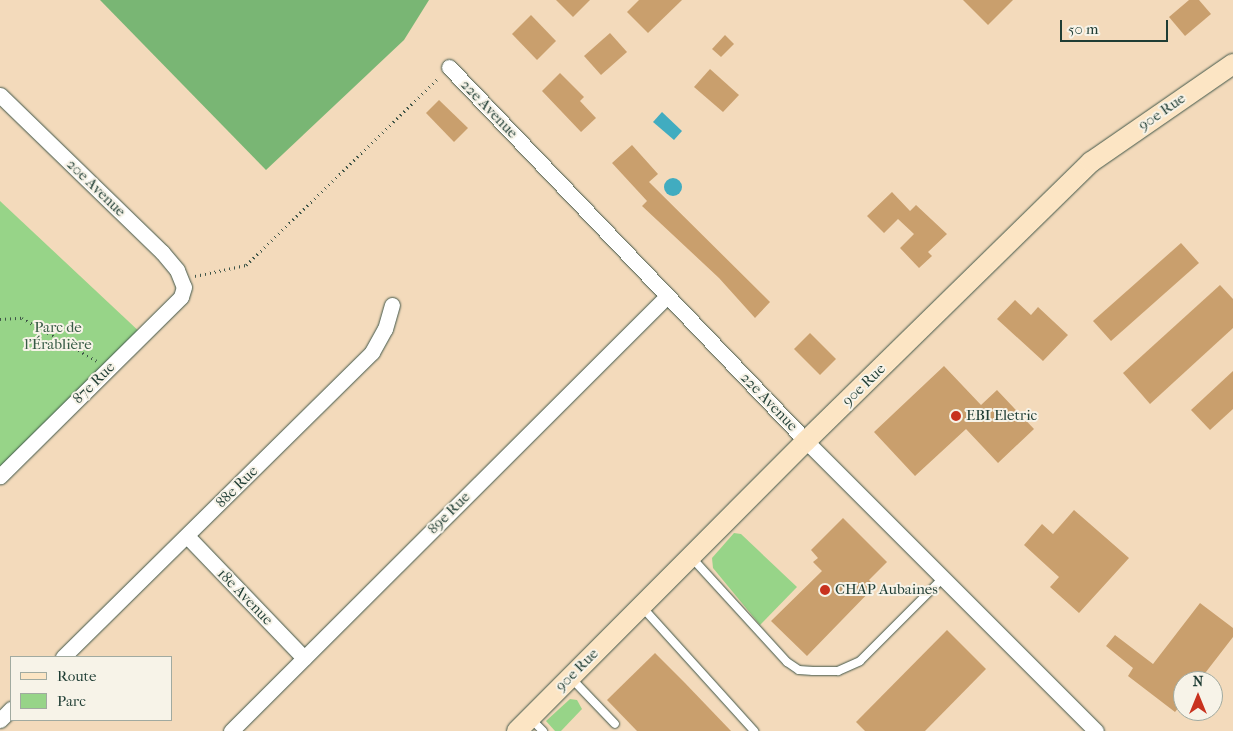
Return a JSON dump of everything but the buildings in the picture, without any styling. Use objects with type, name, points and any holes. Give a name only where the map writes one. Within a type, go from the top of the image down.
[{"type":"street","name":"90e Rue","points":[[530,727],[570,677],[806,440],[1091,162],[1233,64]]},
{"type":"street","name":"22e Avenue","points":[[449,66],[806,440],[1096,731]]},
{"type":"street","name":"20e Avenue","points":[[0,95],[162,252],[182,283]]},
{"type":"street","name":"87e Rue","points":[[0,476],[182,297],[182,283]]},
{"type":"street","name":"89e Rue","points":[[231,731],[667,296]]},
{"type":"street","name":"88e Rue","points":[[65,656],[372,352],[386,330],[392,305]]},
{"type":"street","name":"18e Avenue","points":[[187,536],[304,658]]},
{"type":"street","points":[[0,720],[10,709]]},
{"type":"lane","points":[[691,556],[787,662],[799,670],[838,671],[860,661],[943,578]]},
{"type":"lane","points":[[641,606],[754,731]]},
{"type":"lane","points":[[570,677],[615,724]]},
{"type":"path","points":[[182,283],[246,265],[449,66]]},
{"type":"path","points":[[0,319],[22,318],[109,369]]},
{"type":"green space","points":[[100,0],[429,0],[404,40],[266,170]]},
{"type":"green space","name":"Parc de l'Érablière","points":[[0,201],[143,335],[0,476]]},
{"type":"green space","points":[[734,533],[741,534],[797,587],[760,625],[713,568],[712,558]]},
{"type":"green space","points":[[570,699],[577,700],[582,709],[561,731],[555,731],[546,721]]},
{"type":"water","points":[[662,112],[682,131],[674,140],[653,122]]},
{"type":"water","points":[[673,178],[679,181],[682,187],[679,193],[673,196],[667,193],[664,187],[667,181]]},
{"type":"place","name":"EBI Eletric","points":[[956,416]]},
{"type":"place","name":"CHAP Aubaines","points":[[825,590]]}]
